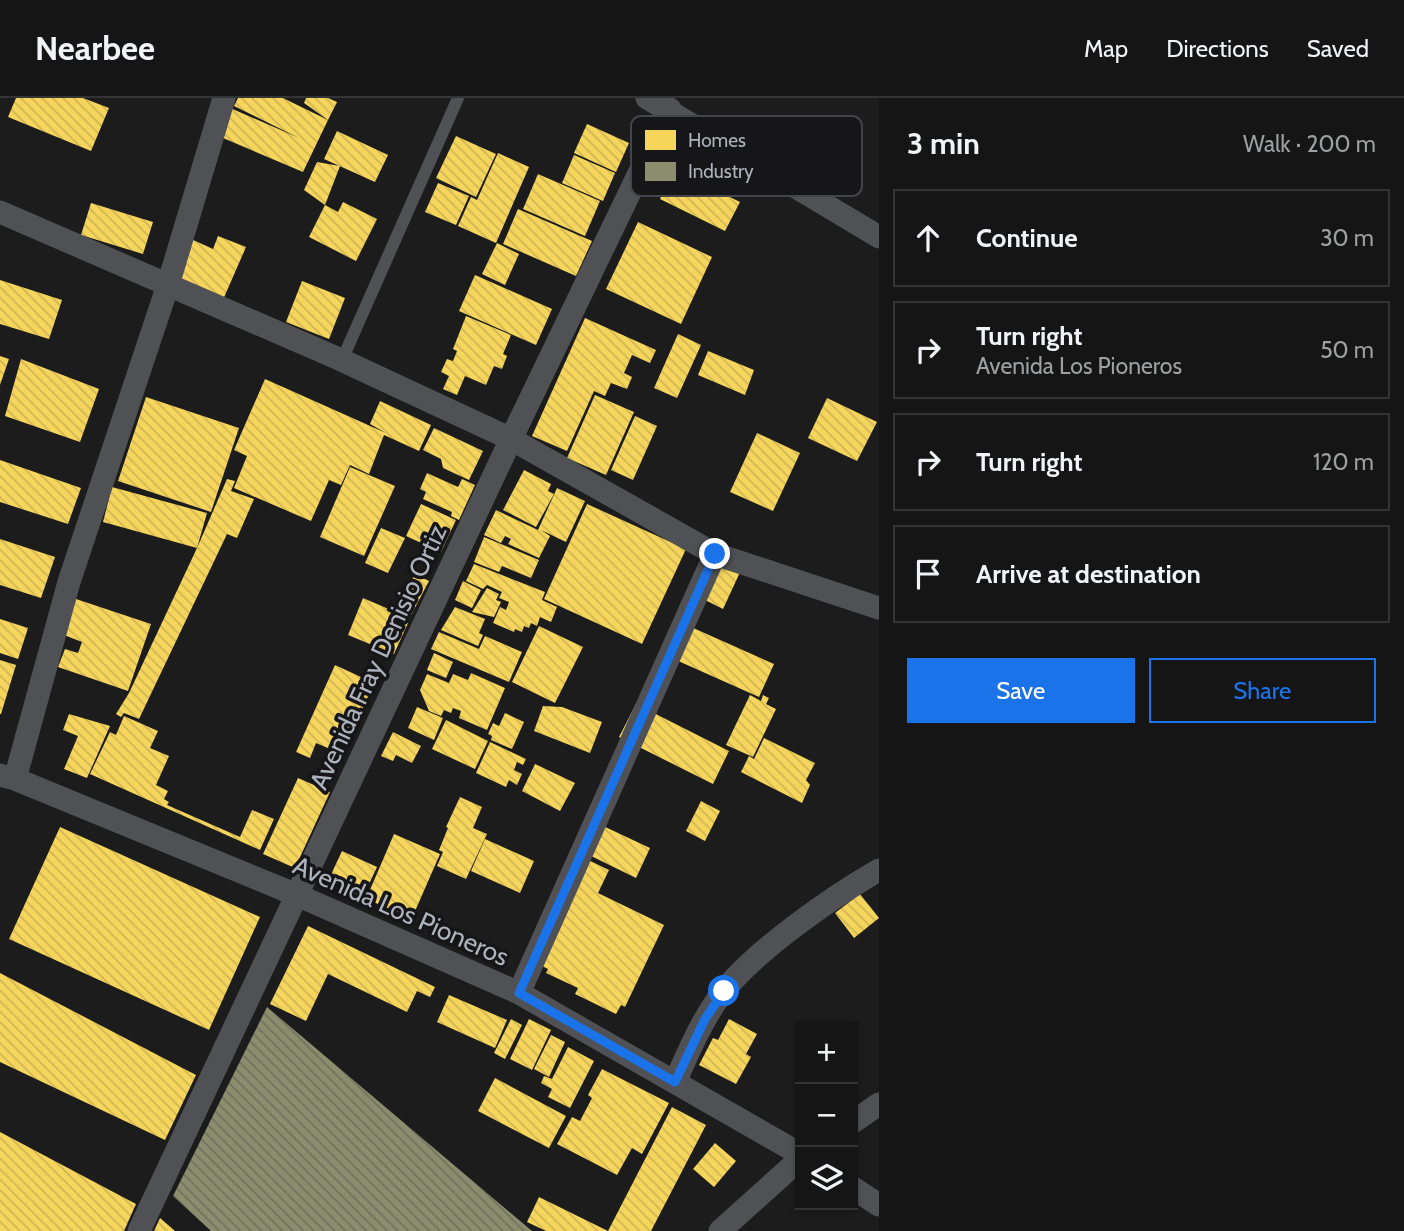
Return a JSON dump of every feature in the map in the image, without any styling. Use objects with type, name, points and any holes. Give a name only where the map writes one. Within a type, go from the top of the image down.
[{"type":"street","points":[[8,777],[69,582],[168,285],[225,98]]},
{"type":"street","points":[[647,98],[681,116]]},
{"type":"street","name":"Avenida Fray Denisio Ortiz","points":[[667,116],[670,109]]},
{"type":"street","name":"Avenida Fray Denisio Ortiz","points":[[139,1231],[631,190]]},
{"type":"street","points":[[812,196],[879,237]]},
{"type":"street","points":[[0,212],[342,360],[511,439],[715,554],[879,608]]},
{"type":"street","points":[[519,993],[715,554]]},
{"type":"street","name":"Avenida Los Pioneros","points":[[8,777],[297,895],[519,993],[795,1151]]},
{"type":"street","points":[[675,1082],[705,1019],[724,991],[750,965],[805,920],[879,870]]},
{"type":"street","points":[[858,1119],[879,1104]]},
{"type":"street","points":[[720,1231],[795,1164]]},
{"type":"street","points":[[858,1191],[879,1205]]},
{"type":"lane","points":[[342,360],[458,98]]},
{"type":"building: Homes","points":[[16,98],[83,98],[109,108],[91,151],[8,117]]},
{"type":"building: Homes","points":[[238,98],[283,98],[328,120],[303,172],[216,135],[228,107],[299,138],[234,106]]},
{"type":"building: Homes","points":[[306,98],[328,98],[337,102],[328,120],[304,103]]},
{"type":"building: Homes","points":[[587,124],[629,143],[616,172],[574,153]]},
{"type":"building: Homes","points":[[337,131],[388,155],[375,182],[324,159]]},
{"type":"building: Homes","points":[[456,136],[496,154],[476,197],[436,178]]},
{"type":"building: Homes","points":[[498,153],[529,167],[496,243],[458,226],[471,197],[477,200]]},
{"type":"building: Homes","points":[[574,155],[615,173],[603,201],[562,183]]},
{"type":"building: Homes","points":[[317,162],[340,166],[325,205],[304,190]]},
{"type":"building: Homes","points":[[538,174],[600,201],[585,236],[523,209]]},
{"type":"building: Homes","points":[[438,183],[469,196],[456,225],[425,212]]},
{"type":"building: Homes","points":[[661,196],[728,196],[740,202],[725,231],[660,199]]},
{"type":"building: Homes","points":[[343,202],[377,219],[356,261],[309,237],[325,205],[338,212]]},
{"type":"building: Homes","points":[[91,203],[153,222],[143,254],[81,235]]},
{"type":"building: Homes","points":[[518,209],[592,241],[576,276],[503,244]]},
{"type":"building: Homes","points":[[638,222],[712,257],[681,324],[606,289]]},
{"type":"building: Homes","points":[[218,236],[246,247],[222,302],[173,282],[191,239],[213,249]]},
{"type":"building: Homes","points":[[497,243],[519,254],[505,285],[482,274]]},
{"type":"building: Homes","points":[[475,275],[552,309],[536,345],[459,311]]},
{"type":"building: Homes","points":[[0,280],[62,300],[49,339],[0,324]]},
{"type":"building: Homes","points":[[302,281],[345,298],[329,339],[286,322]]},
{"type":"building: Homes","points":[[466,316],[511,335],[503,354],[507,356],[502,369],[494,366],[486,385],[465,376],[457,395],[443,389],[449,376],[441,372],[447,359],[453,361],[457,351],[453,349]]},
{"type":"building: Homes","points":[[585,318],[656,350],[650,363],[632,355],[624,373],[632,377],[627,389],[611,383],[605,396],[594,391],[567,451],[532,436]]},
{"type":"building: Homes","points":[[678,334],[701,345],[677,398],[654,388]]},
{"type":"building: Homes","points":[[708,351],[754,370],[745,395],[698,375]]},
{"type":"building: Homes","points":[[0,356],[9,359],[0,385]]},
{"type":"building: Homes","points":[[21,359],[99,389],[80,442],[5,416]]},
{"type":"building: Homes","points":[[265,379],[386,433],[370,424],[380,401],[431,425],[419,451],[384,435],[369,474],[350,465],[341,485],[329,480],[311,521],[234,488],[247,456],[234,450]]},
{"type":"building: Homes","points":[[595,395],[634,412],[606,475],[567,458]]},
{"type":"building: Homes","points":[[146,397],[239,428],[211,512],[118,481]]},
{"type":"building: Homes","points":[[827,398],[877,422],[857,461],[808,438]]},
{"type":"building: Homes","points":[[635,416],[657,426],[633,480],[611,470]]},
{"type":"building: Homes","points":[[434,428],[483,451],[469,480],[443,468],[441,459],[423,450]]},
{"type":"building: Homes","points":[[757,433],[800,453],[773,511],[730,492]]},
{"type":"building: Homes","points":[[0,460],[81,488],[68,524],[0,502]]},
{"type":"building: Homes","points":[[350,467],[395,486],[364,556],[320,537]]},
{"type":"building: Homes","points":[[524,470],[551,484],[548,491],[554,494],[536,527],[503,510]]},
{"type":"building: Homes","points":[[427,473],[458,487],[462,479],[475,485],[459,520],[451,516],[452,512],[423,499],[426,492],[420,489]]},
{"type":"building: Homes","points":[[227,479],[235,481],[231,491],[254,499],[237,538],[227,534],[139,719],[124,713],[121,717],[116,714],[129,693]]},
{"type":"building: Homes","points":[[112,487],[207,513],[197,548],[103,522]]},
{"type":"building: Homes","points":[[557,488],[585,501],[566,542],[541,530],[550,536],[539,558],[508,544],[511,539],[505,536],[501,543],[484,535],[496,510],[538,530]]},
{"type":"building: Homes","points":[[421,504],[456,520],[441,552],[406,536]]},
{"type":"building: Homes","points":[[587,504],[686,549],[642,644],[544,599]]},
{"type":"building: Homes","points":[[381,528],[405,538],[388,573],[365,563]]},
{"type":"building: Homes","points":[[484,537],[539,560],[531,578],[502,566],[499,572],[474,562]]},
{"type":"building: Homes","points":[[0,539],[55,557],[41,598],[0,585]]},
{"type":"building: Homes","points":[[718,556],[742,568],[723,609],[699,597]]},
{"type":"building: Homes","points":[[474,564],[545,592],[542,600],[557,607],[551,622],[540,617],[537,626],[531,623],[529,628],[524,626],[522,632],[515,629],[514,632],[493,623],[500,607],[506,610],[509,602],[499,598],[502,592],[487,585],[483,589],[466,581]]},
{"type":"building: Homes","points":[[415,574],[429,581],[408,621],[397,610]]},
{"type":"building: Homes","points":[[463,581],[481,590],[472,608],[455,600]]},
{"type":"building: Homes","points":[[487,588],[499,594],[496,600],[501,602],[494,617],[472,612]]},
{"type":"building: Homes","points":[[363,598],[398,613],[396,618],[408,623],[394,654],[348,635]]},
{"type":"building: Homes","points":[[76,599],[151,624],[128,691],[58,667],[65,649],[78,653],[82,642],[64,635]]},
{"type":"building: Homes","points":[[455,607],[485,619],[479,633],[483,635],[478,646],[441,630]]},
{"type":"building: Homes","points":[[0,619],[28,628],[18,659],[0,653]]},
{"type":"building: Homes","points":[[539,626],[583,647],[555,703],[512,682]]},
{"type":"building: Homes","points":[[691,627],[774,664],[759,697],[676,660]]},
{"type":"building: Homes","points":[[439,632],[479,649],[485,636],[522,652],[509,682],[431,649]]},
{"type":"building: Homes","points":[[434,653],[453,662],[446,678],[427,670]]},
{"type":"building: Homes","points":[[0,660],[16,665],[1,714],[0,714]]},
{"type":"building: Homes","points":[[335,665],[374,683],[342,754],[316,743],[310,758],[296,752]]},
{"type":"building: Homes","points":[[471,673],[505,688],[487,730],[459,718],[461,711],[453,708],[451,713],[444,710],[441,716],[429,711],[420,690],[427,674],[449,683],[453,674],[468,680]]},
{"type":"building: Homes","points":[[750,695],[761,701],[763,695],[769,698],[766,704],[776,709],[753,757],[726,745]]},
{"type":"building: Homes","points":[[636,704],[729,751],[713,784],[619,737]]},
{"type":"building: Homes","points":[[543,706],[562,707],[602,722],[590,753],[534,731]]},
{"type":"building: Homes","points":[[417,707],[443,718],[434,740],[408,728]]},
{"type":"building: Homes","points":[[505,713],[524,722],[512,749],[491,740],[492,736],[488,734],[493,723],[499,726]]},
{"type":"building: Homes","points":[[69,714],[110,726],[87,778],[64,769],[78,736],[63,730]]},
{"type":"building: Homes","points":[[124,716],[158,731],[150,748],[169,756],[156,785],[168,791],[164,799],[169,802],[167,805],[240,837],[252,810],[274,819],[260,850],[90,774],[110,732],[116,735]]},
{"type":"building: Homes","points":[[446,720],[488,741],[475,769],[432,749]]},
{"type":"building: Homes","points":[[393,732],[421,746],[412,763],[396,755],[393,761],[381,756]]},
{"type":"building: Homes","points":[[764,738],[815,763],[806,780],[810,785],[802,803],[741,772],[749,756],[754,759]]},
{"type":"building: Homes","points":[[490,742],[526,759],[523,765],[517,762],[514,770],[522,774],[517,785],[509,780],[506,787],[476,773]]},
{"type":"building: Homes","points":[[535,764],[575,783],[560,811],[522,791]]},
{"type":"building: Homes","points":[[298,778],[330,792],[295,868],[263,854]]},
{"type":"building: Homes","points":[[460,797],[482,807],[473,828],[487,834],[466,879],[437,866],[443,852],[439,850],[448,828],[446,827]]},
{"type":"building: Homes","points":[[701,801],[720,811],[705,841],[686,831]]},
{"type":"building: Homes","points":[[601,825],[650,848],[636,878],[587,854]]},
{"type":"building: Homes","points":[[60,827],[260,917],[209,1030],[9,939]]},
{"type":"building: Homes","points":[[394,834],[440,854],[412,918],[366,899]]},
{"type":"building: Homes","points":[[485,839],[534,861],[520,893],[471,871]]},
{"type":"building: Homes","points":[[342,851],[377,867],[363,897],[328,881]]},
{"type":"building: Homes","points":[[586,859],[609,870],[598,893],[664,925],[625,1007],[621,1005],[616,1014],[575,994],[578,988],[546,973],[548,969],[536,963]]},
{"type":"building: Homes","points":[[860,894],[879,918],[854,938],[835,913]]},
{"type":"building: Homes","points":[[308,926],[435,987],[430,997],[417,991],[407,1012],[328,974],[306,1021],[270,1004]]},
{"type":"building: Homes","points":[[0,973],[196,1075],[165,1140],[0,1062]]},
{"type":"building: Homes","points":[[449,995],[507,1020],[495,1048],[437,1022]]},
{"type":"building: Homes","points":[[511,1019],[522,1025],[505,1059],[494,1053]]},
{"type":"building: Homes","points":[[529,1019],[551,1030],[532,1070],[510,1059]]},
{"type":"building: Homes","points":[[729,1019],[757,1034],[746,1054],[751,1057],[736,1084],[699,1065],[713,1038],[718,1040]]},
{"type":"building: Homes","points":[[551,1035],[565,1042],[549,1077],[534,1069]]},
{"type":"building: Homes","points":[[568,1047],[594,1061],[570,1108],[548,1097],[552,1089],[541,1083],[544,1076],[552,1079]]},
{"type":"building: Homes","points":[[602,1069],[669,1103],[642,1154],[632,1148],[617,1175],[557,1144],[572,1117],[580,1121],[592,1098],[588,1095]]},
{"type":"building: Homes","points":[[495,1078],[566,1116],[549,1148],[478,1111]]},
{"type":"building: Homes","points":[[672,1107],[706,1125],[651,1231],[608,1231]]},
{"type":"building: Homes","points":[[0,1132],[136,1204],[124,1231],[0,1231]]},
{"type":"building: Homes","points":[[715,1143],[736,1161],[714,1187],[693,1169]]},
{"type":"building: Homes","points":[[539,1197],[608,1231],[546,1231],[527,1222]]},
{"type":"building: Homes","points":[[160,1218],[175,1231],[154,1231]]},
{"type":"building: Industry","points":[[267,1007],[532,1231],[211,1231],[173,1196]]},
{"type":"route","points":[[715,554],[519,993],[675,1082],[705,1019],[724,991]]}]
